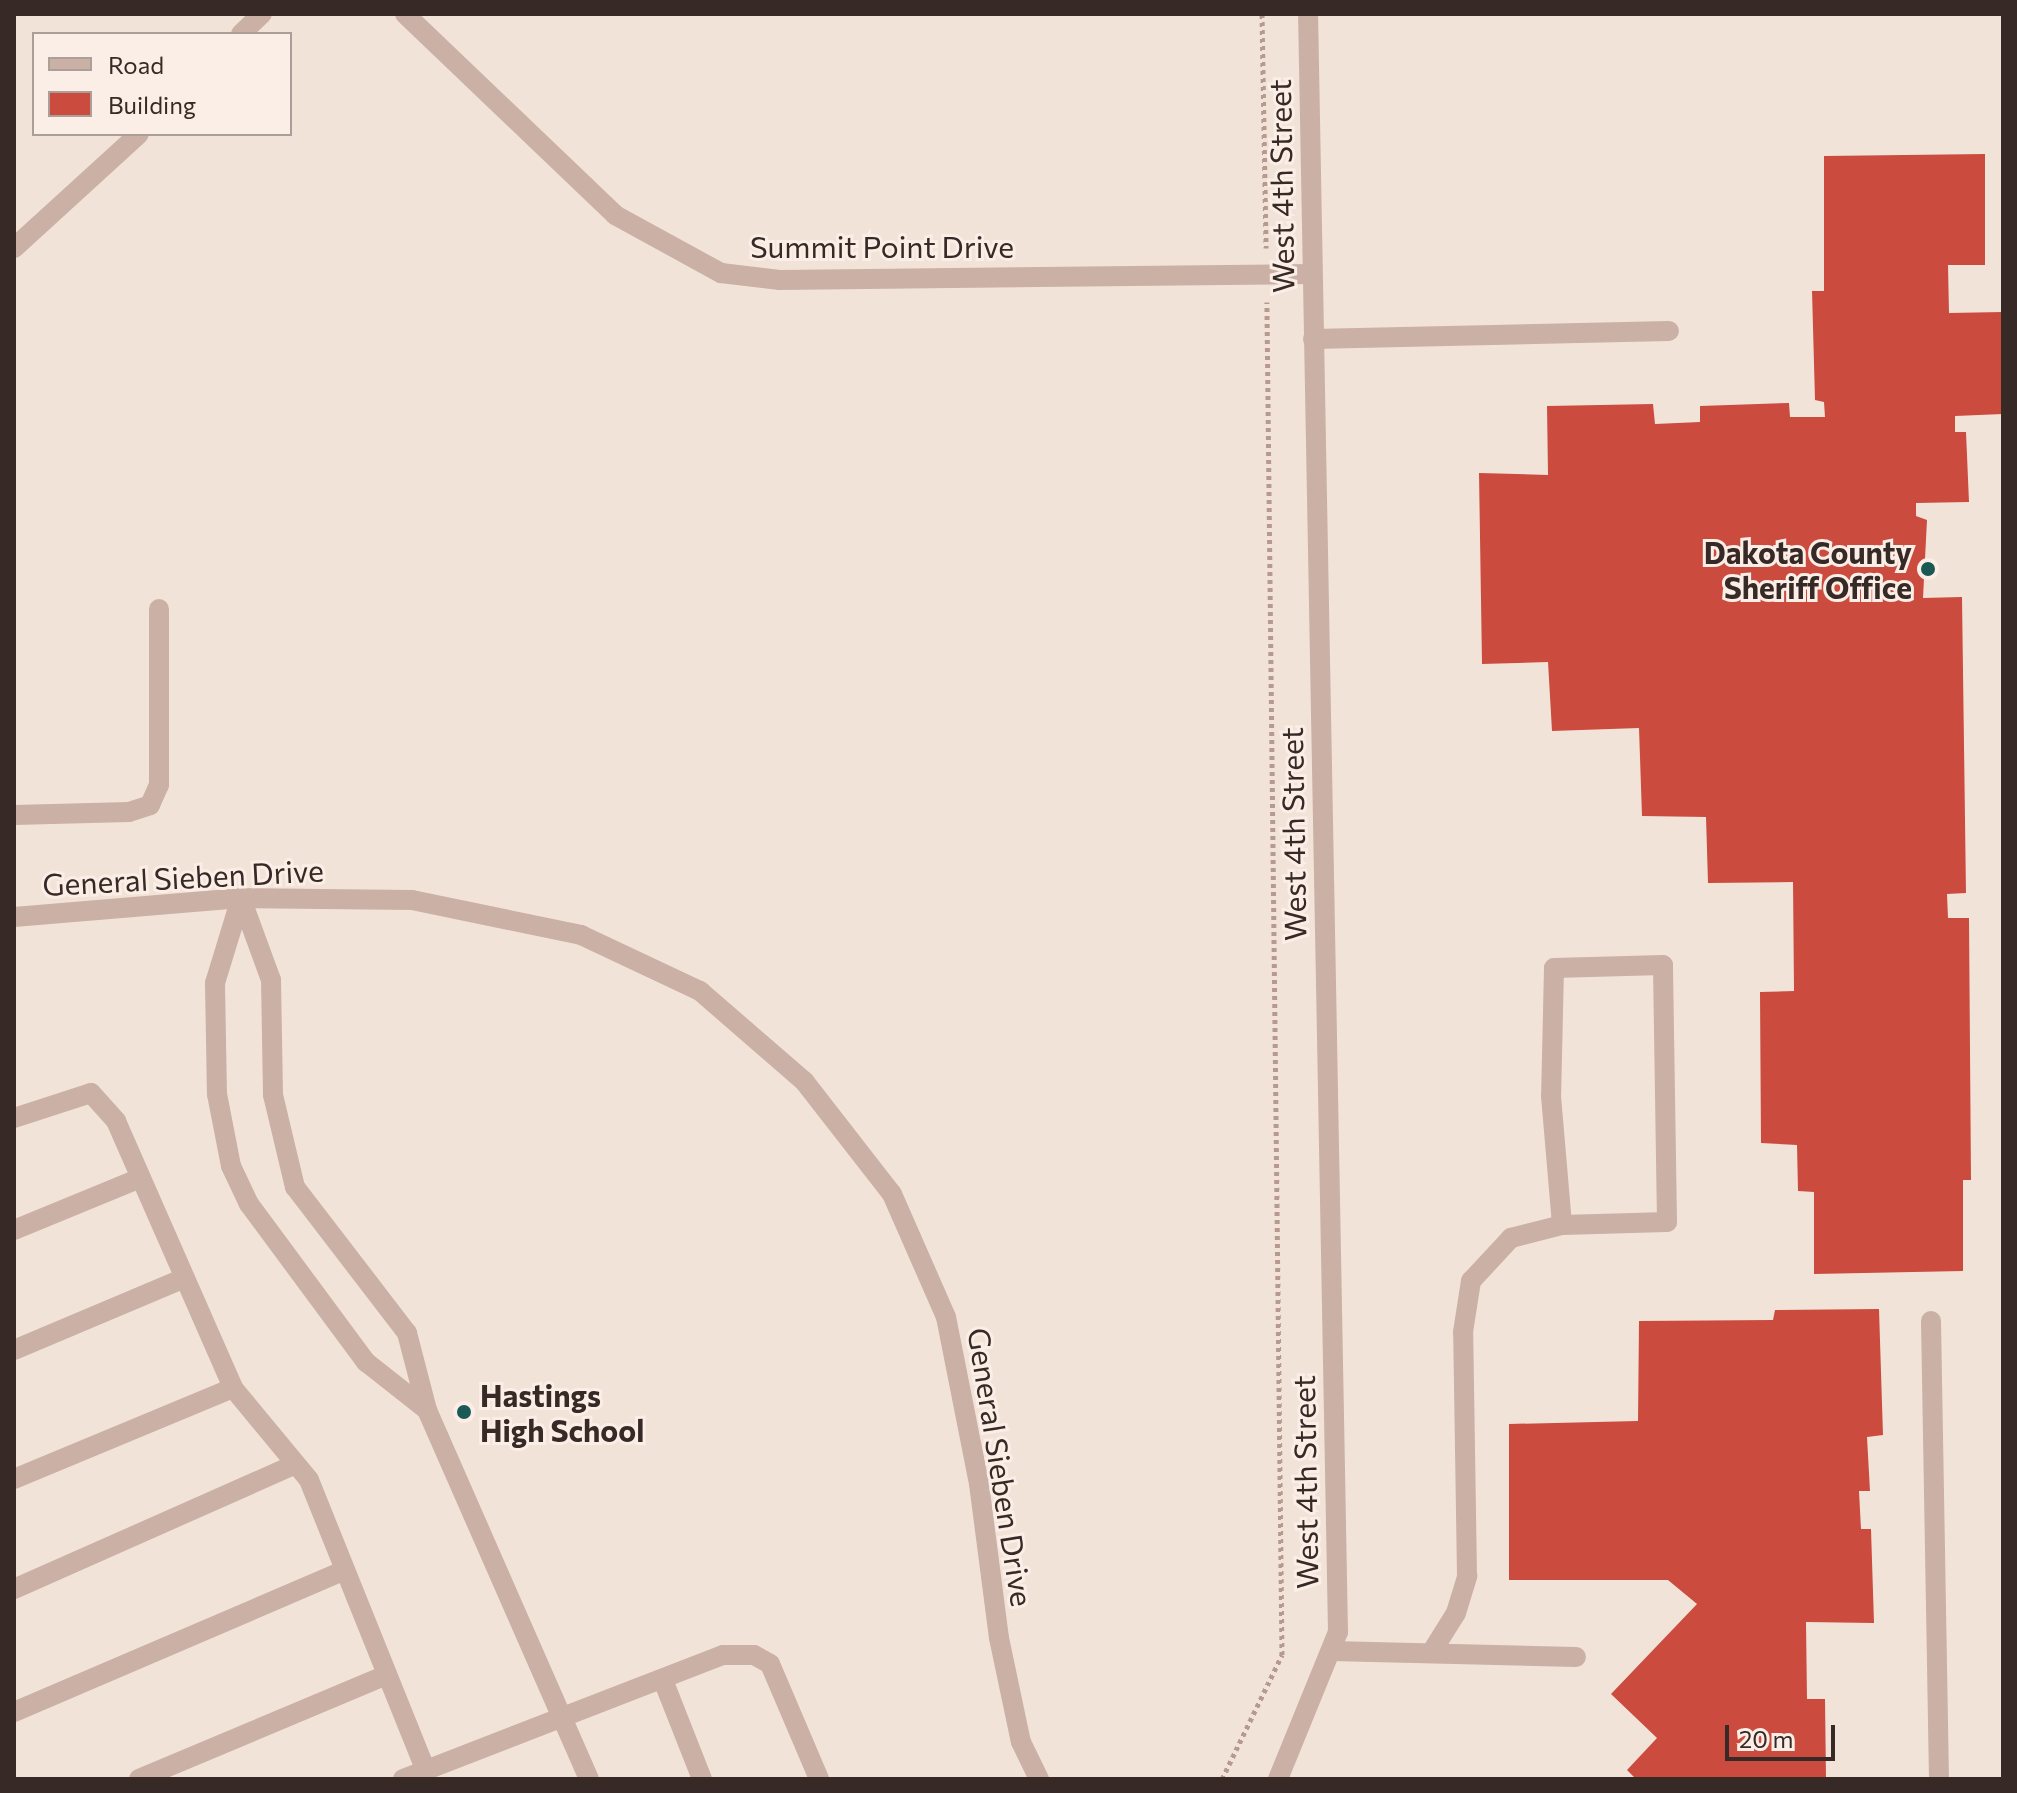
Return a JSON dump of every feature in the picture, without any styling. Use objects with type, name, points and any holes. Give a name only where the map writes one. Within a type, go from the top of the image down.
[{"type":"street","points":[[243,32],[262,14]]},
{"type":"street","name":"Summit Point Drive","points":[[405,14],[615,215],[721,273],[780,280],[1312,274]]},
{"type":"street","name":"West 4th Street","points":[[1278,1779],[1338,1632],[1308,14]]},
{"type":"street","points":[[14,248],[137,136]]},
{"type":"street","points":[[1313,339],[1669,331]]},
{"type":"street","points":[[14,815],[129,812],[150,805],[159,785],[159,609]]},
{"type":"street","points":[[241,898],[215,983],[217,1094],[231,1166],[249,1204],[366,1362],[427,1410]]},
{"type":"street","points":[[241,898],[271,980],[273,1095],[286,1163],[304,1200],[407,1333],[427,1410],[589,1779]]},
{"type":"street","name":"General Sieben Drive","points":[[14,917],[241,898],[412,900],[581,935],[700,991],[804,1081],[892,1194],[946,1317],[979,1484],[999,1638],[1021,1742],[1039,1779]]},
{"type":"street","points":[[1431,1653],[1456,1613],[1467,1576],[1463,1332],[1471,1281],[1511,1238],[1562,1225],[1667,1222],[1663,965],[1554,968],[1551,1096],[1562,1225]]},
{"type":"street","points":[[14,1118],[91,1093],[116,1121],[182,1279],[233,1388],[296,1464],[345,1570],[424,1766]]},
{"type":"street","points":[[14,1230],[140,1178]]},
{"type":"street","points":[[14,1350],[182,1279]]},
{"type":"street","points":[[1931,1321],[1939,1779]]},
{"type":"street","points":[[14,1479],[233,1388]]},
{"type":"street","points":[[14,1589],[296,1464]]},
{"type":"street","points":[[14,1712],[345,1570]]},
{"type":"street","points":[[1331,1651],[1576,1657]]},
{"type":"street","points":[[403,1779],[424,1766],[564,1718],[723,1655],[754,1655],[770,1664],[819,1779]]},
{"type":"street","points":[[139,1779],[387,1675]]},
{"type":"street","points":[[663,1680],[702,1779]]},
{"type":"path","points":[[1222,1779],[1282,1655],[1262,14]]},
{"type":"building","points":[[1985,154],[1985,265],[1948,265],[1949,313],[2003,312],[2003,414],[1955,416],[1955,432],[1966,432],[1969,502],[1916,503],[1916,516],[1927,520],[1923,598],[1962,597],[1966,893],[1947,894],[1948,918],[1969,918],[1971,1180],[1963,1180],[1963,1271],[1814,1274],[1814,1192],[1798,1191],[1797,1145],[1761,1143],[1760,992],[1794,991],[1793,882],[1708,883],[1706,817],[1642,816],[1639,728],[1552,731],[1548,662],[1482,664],[1479,473],[1548,475],[1547,406],[1653,404],[1655,424],[1700,422],[1700,406],[1789,403],[1790,417],[1825,417],[1824,402],[1815,400],[1812,291],[1824,291],[1824,156]]},
{"type":"building","points":[[1879,1309],[1883,1435],[1867,1437],[1870,1491],[1859,1491],[1861,1529],[1871,1529],[1874,1623],[1806,1622],[1807,1699],[1825,1699],[1826,1779],[1636,1779],[1627,1770],[1657,1738],[1611,1694],[1697,1604],[1668,1580],[1509,1580],[1509,1424],[1638,1421],[1639,1321],[1773,1320],[1775,1310]]},
{"type":"place","name":"Dakota County Sheriff Office","points":[[1928,569]]},
{"type":"place","name":"Hastings High School","points":[[464,1412]]}]
